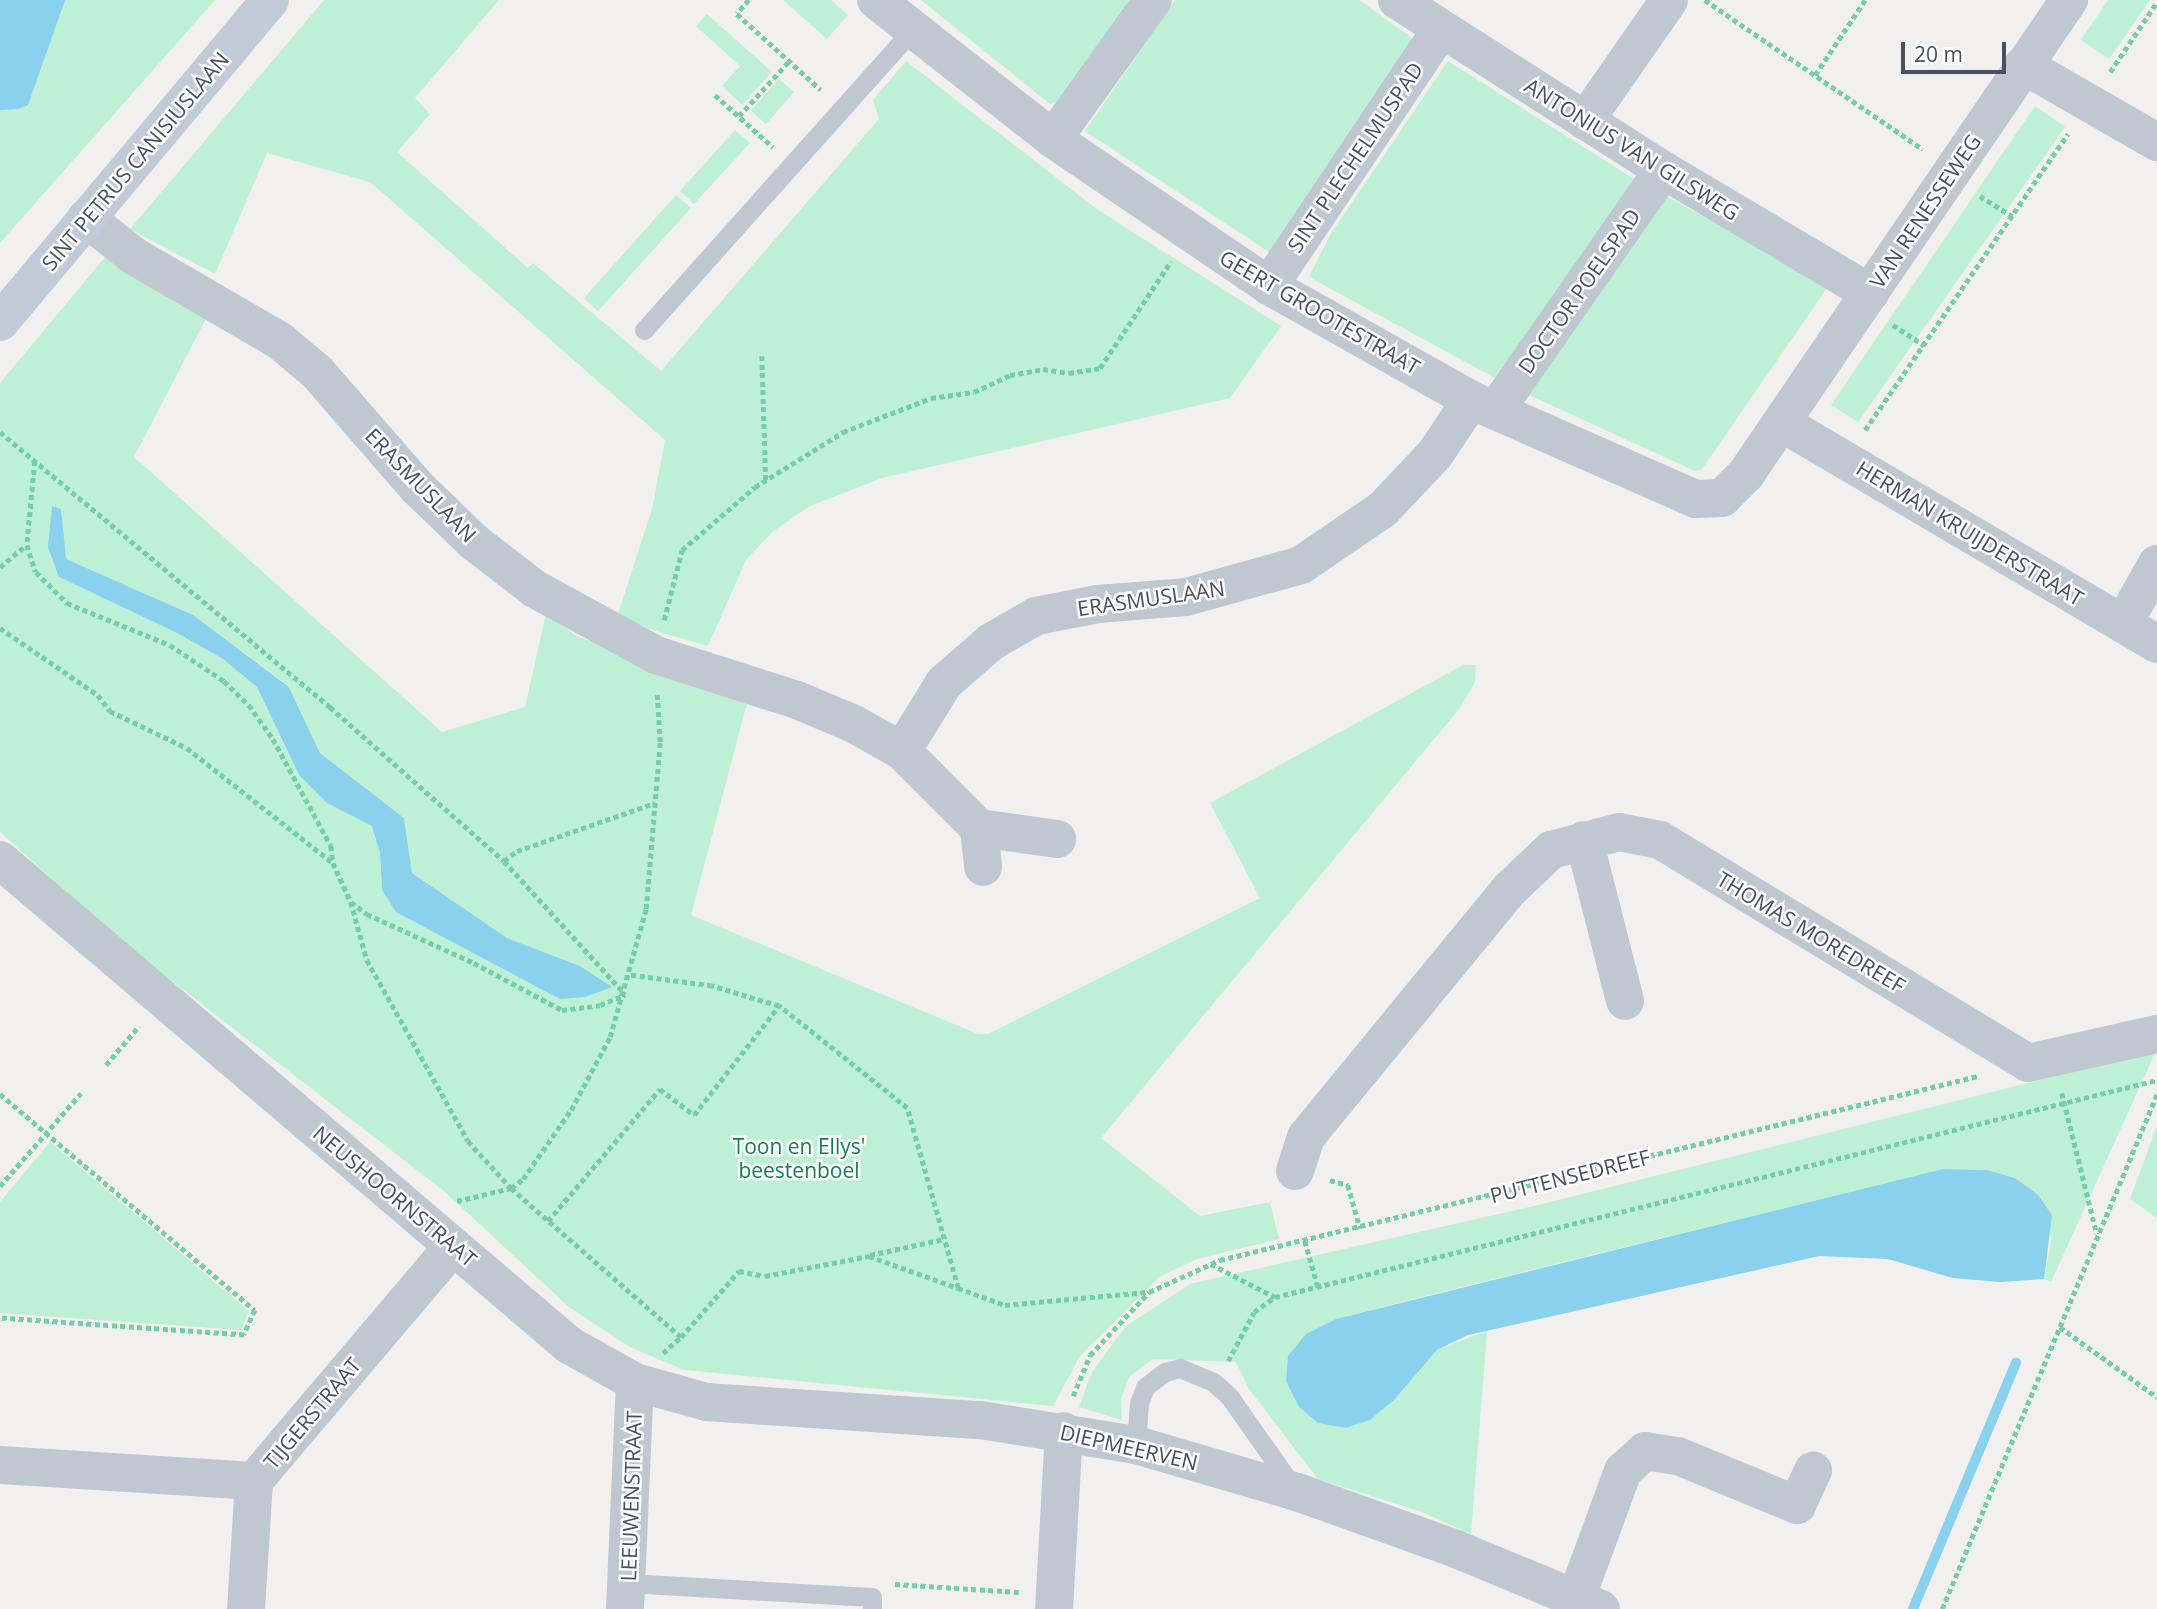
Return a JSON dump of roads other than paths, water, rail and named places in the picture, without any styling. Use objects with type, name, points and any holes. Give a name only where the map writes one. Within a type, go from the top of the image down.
[{"type":"main road","name":"SINT PETRUS CANISIUSLAAN","points":[[0,322],[270,0]]},
{"type":"street","name":"GEERT GROOTESTRAAT","points":[[876,0],[1053,139],[1189,235],[1269,286],[1483,406],[1695,499],[1722,498],[1746,474],[1782,423]]},
{"type":"street","points":[[1053,139],[1153,0]]},
{"type":"street","name":"ANTONIUS VAN GILSWEG","points":[[1397,0],[1663,170],[1870,293]]},
{"type":"street","points":[[1585,121],[1669,0]]},
{"type":"street","name":"VAN RENESSEWEG","points":[[1782,423],[2069,0]]},
{"type":"street","name":"SINT PLECHELMUSPAD","points":[[1269,286],[1441,29]]},
{"type":"street","points":[[2023,65],[2157,142]]},
{"type":"street","name":"DOCTOR POELSPAD","points":[[1483,406],[1663,170]]},
{"type":"street","name":"ERASMUSLAAN","points":[[86,218],[134,256],[289,348],[317,372],[418,488],[484,550],[535,589],[656,655],[797,700],[854,724],[902,751],[979,828]]},
{"type":"street","name":"ERASMUSLAAN","points":[[902,751],[944,683],[991,642],[1036,616],[1098,604],[1186,597],[1301,565],[1383,509],[1483,406]]},
{"type":"street","name":"HERMAN KRUIJDERSTRAAT","points":[[1782,423],[2157,644]]},
{"type":"street","points":[[2123,624],[2157,564]]},
{"type":"street","points":[[984,867],[979,828],[1057,839]]},
{"type":"street","name":"THOMAS MOREDREEF","points":[[1295,1171],[1306,1137],[1510,889],[1551,850],[1619,832],[1660,840],[2041,1062],[2157,1034]]},
{"type":"street","points":[[1584,840],[1625,1001]]},
{"type":"street","name":"NEUSHOORNSTRAAT","points":[[0,860],[569,1345],[635,1382]]},
{"type":"street","name":"TIJGERSTRAAT","points":[[0,1465],[254,1481],[440,1235]]},
{"type":"street","name":"DIEPMEERVEN","points":[[635,1382],[706,1402],[895,1413],[1064,1430],[1136,1445],[1297,1492],[1589,1602]]},
{"type":"street","name":"LEEUWENSTRAAT","points":[[626,1596],[635,1382]]},
{"type":"street","points":[[1055,1601],[1064,1430]]},
{"type":"street","points":[[1589,1602],[1623,1471],[1645,1451],[1678,1457],[1797,1505],[1813,1471]]},
{"type":"street","points":[[246,1609],[254,1481]]},
{"type":"lane","points":[[643,330],[912,30]]},
{"type":"lane","points":[[1136,1445],[1139,1403],[1145,1387],[1165,1371],[1180,1368],[1213,1382],[1229,1396],[1297,1492]]},
{"type":"lane","points":[[626,1596],[872,1603]]},
{"type":"water","points":[[0,0],[65,0],[28,105],[18,109],[0,110]]},
{"type":"water","points":[[52,506],[61,509],[66,559],[193,615],[289,687],[320,753],[404,818],[412,873],[507,938],[580,966],[612,987],[585,997],[560,999],[396,912],[382,890],[380,853],[372,826],[327,803],[299,775],[257,687],[223,659],[177,633],[59,577],[48,547]]},
{"type":"water","points":[[1943,1169],[1987,1170],[2015,1178],[2038,1195],[2052,1215],[2044,1279],[2000,1282],[1953,1278],[1888,1259],[1819,1256],[1468,1335],[1437,1350],[1394,1400],[1370,1420],[1346,1428],[1318,1423],[1299,1407],[1286,1381],[1288,1356],[1306,1334],[1336,1319]]},
{"type":"waterway","points":[[1913,1609],[2016,1363]]},
{"type":"park label","name":"Toon en Ellys' beestenboel","points":[[799,1158]]}]
